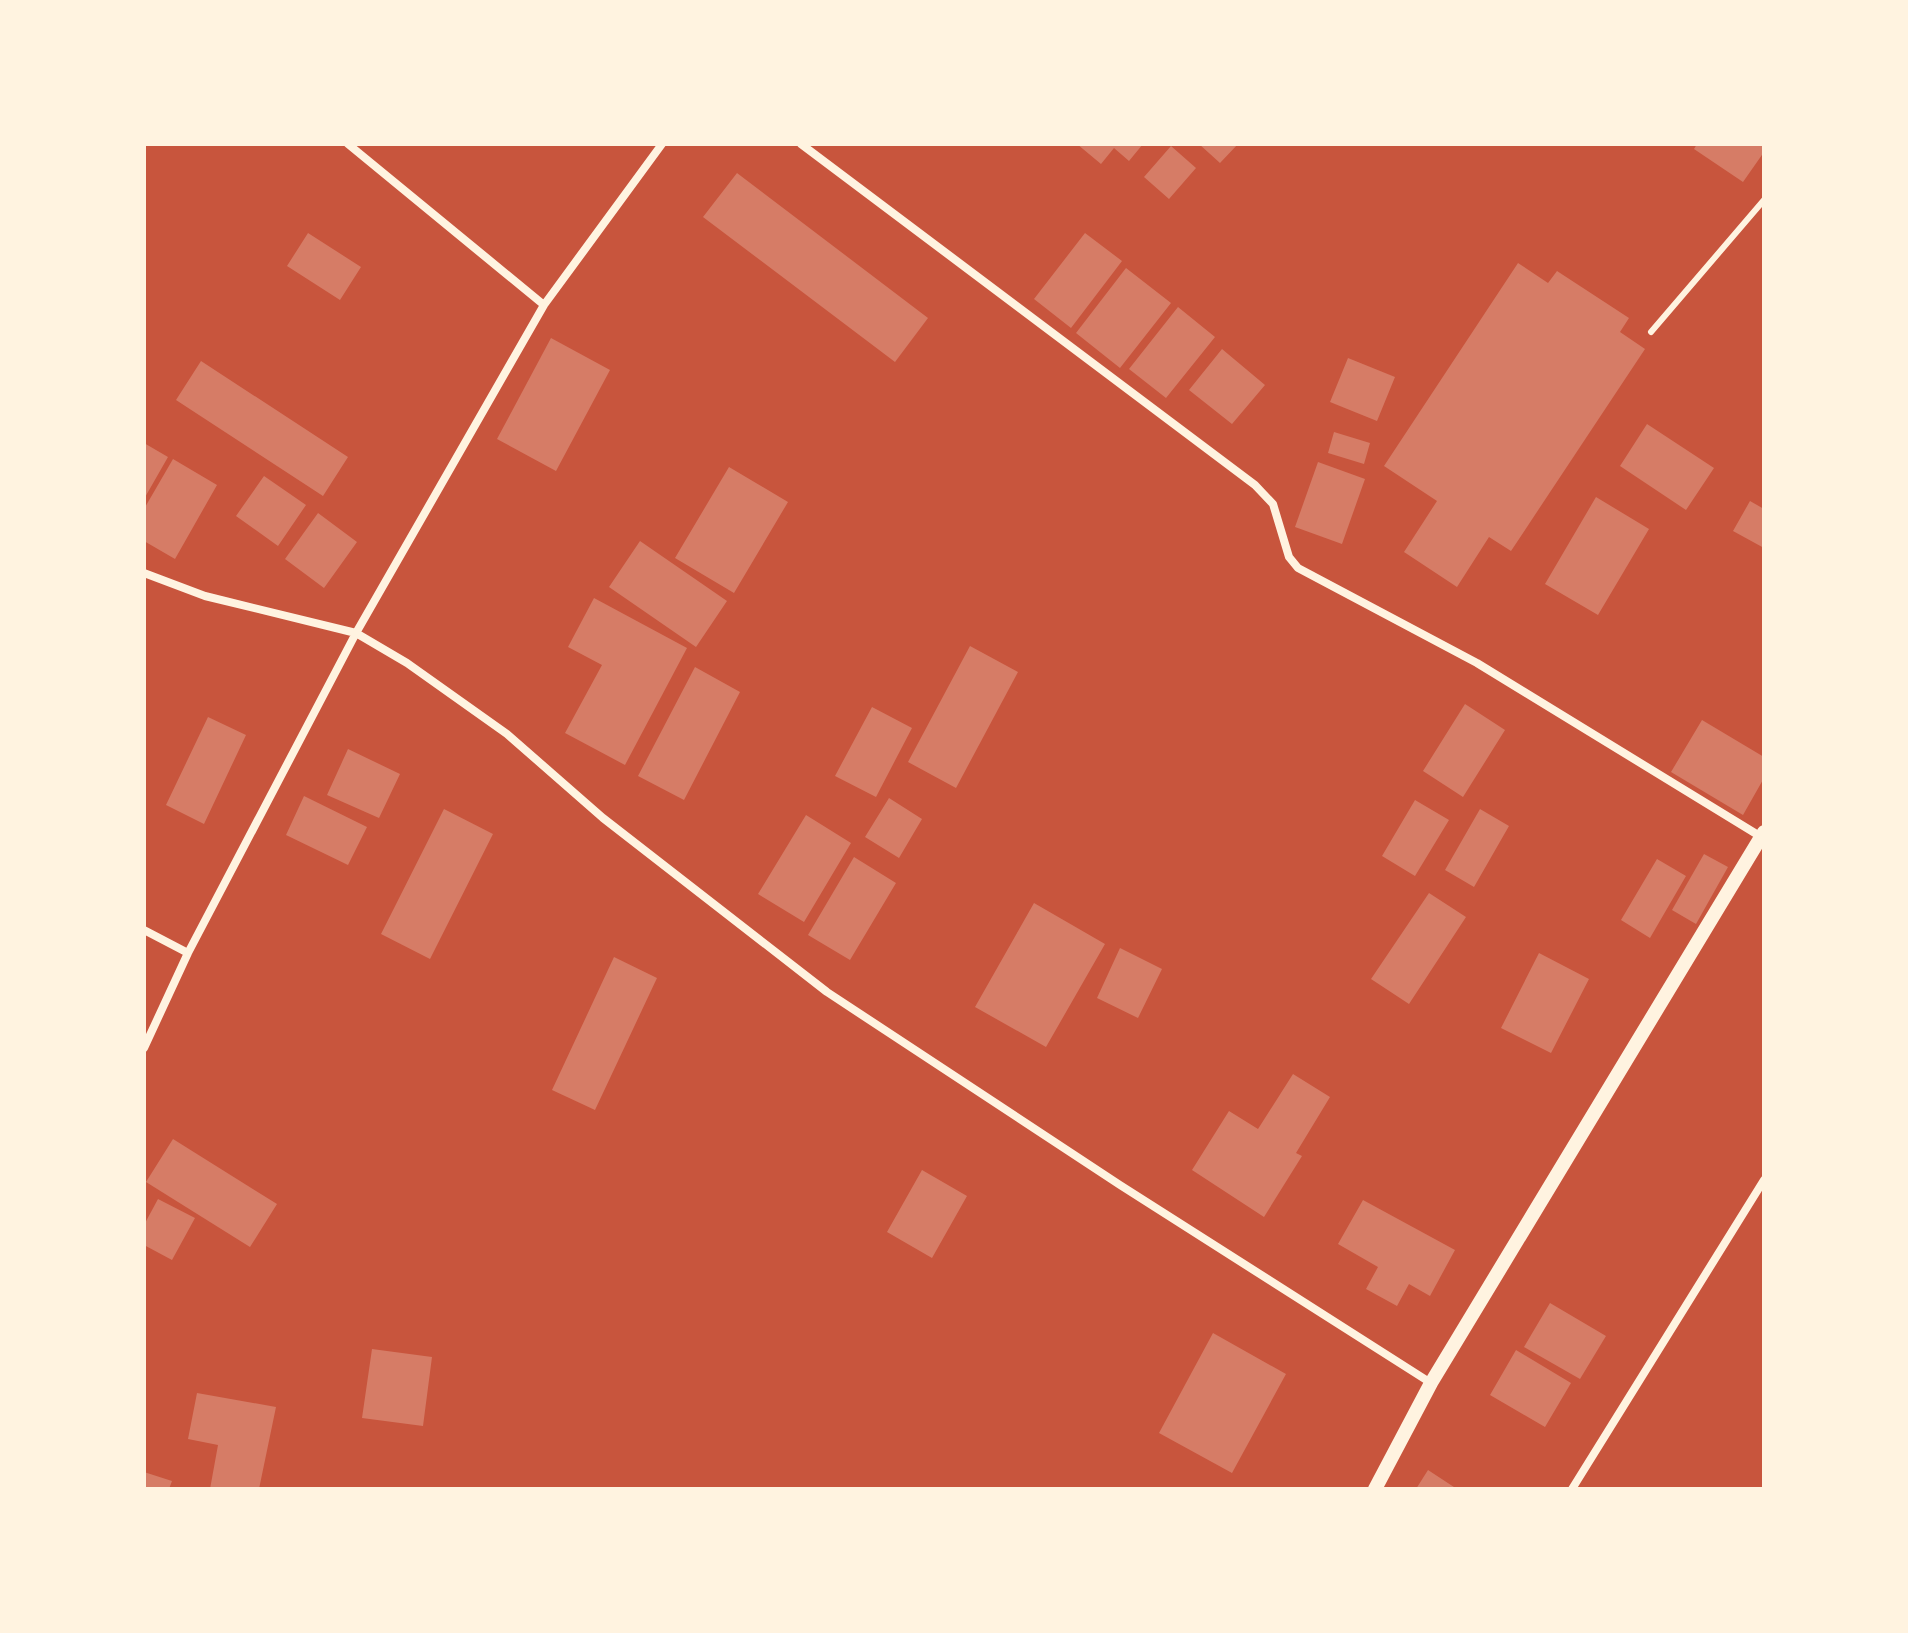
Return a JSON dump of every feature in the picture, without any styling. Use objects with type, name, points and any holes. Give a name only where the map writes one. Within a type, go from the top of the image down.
[{"type":"street","points":[[348,144],[544,305]]},
{"type":"street","points":[[144,1048],[188,953],[356,633],[544,305],[662,144]]},
{"type":"street","points":[[801,144],[1255,485],[1273,504],[1289,557],[1298,568],[1477,663],[1763,836],[1431,1383],[1375,1489]]},
{"type":"street","points":[[144,573],[205,596],[356,633],[407,663],[507,734],[603,818],[827,992],[1120,1185],[1431,1383]]},
{"type":"street","points":[[144,930],[188,953]]},
{"type":"street","points":[[1572,1489],[1764,1180]]},
{"type":"lane","points":[[1651,332],[1764,200]]},
{"type":"building","points":[[1077,144],[1143,144],[1129,161],[1114,148],[1101,164]]},
{"type":"building","points":[[1199,144],[1238,144],[1220,163]]},
{"type":"building","points":[[1697,144],[1764,144],[1764,152],[1743,182],[1694,149]]},
{"type":"building","points":[[1171,146],[1196,168],[1169,199],[1144,177]]},
{"type":"building","points":[[737,173],[928,318],[895,362],[703,217]]},
{"type":"building","points":[[308,233],[361,267],[340,300],[287,266]]},
{"type":"building","points":[[1085,233],[1122,261],[1071,328],[1034,299]]},
{"type":"building","points":[[1518,263],[1548,283],[1557,271],[1629,318],[1620,332],[1645,349],[1511,551],[1489,537],[1457,587],[1404,552],[1437,501],[1384,466]]},
{"type":"building","points":[[1126,268],[1171,303],[1120,368],[1076,333]]},
{"type":"building","points":[[1178,307],[1215,337],[1166,398],[1129,369]]},
{"type":"building","points":[[551,338],[610,370],[556,471],[497,439]]},
{"type":"building","points":[[1222,349],[1265,385],[1232,424],[1189,390]]},
{"type":"building","points":[[1348,358],[1395,377],[1377,421],[1330,402]]},
{"type":"building","points":[[201,361],[348,457],[323,496],[176,400]]},
{"type":"building","points":[[1647,424],[1714,468],[1686,510],[1620,466]]},
{"type":"building","points":[[1334,432],[1370,443],[1364,464],[1328,453]]},
{"type":"building","points":[[144,443],[168,457],[144,499]]},
{"type":"building","points":[[173,459],[217,485],[175,559],[144,541],[144,509]]},
{"type":"building","points":[[1318,462],[1365,479],[1342,544],[1295,527]]},
{"type":"building","points":[[729,467],[788,502],[734,593],[675,558]]},
{"type":"building","points":[[264,476],[306,505],[278,546],[236,516]]},
{"type":"building","points":[[1596,497],[1649,529],[1598,615],[1545,584]]},
{"type":"building","points":[[1750,501],[1764,509],[1764,548],[1733,531]]},
{"type":"building","points":[[318,513],[357,542],[324,588],[285,559]]},
{"type":"building","points":[[640,541],[727,601],[696,647],[609,587]]},
{"type":"building","points":[[594,598],[687,648],[625,765],[565,733],[602,665],[568,647]]},
{"type":"building","points":[[970,646],[1018,672],[956,788],[908,762]]},
{"type":"building","points":[[695,667],[740,692],[684,800],[638,776]]},
{"type":"building","points":[[1465,704],[1505,730],[1463,797],[1423,771]]},
{"type":"building","points":[[872,707],[912,728],[876,797],[835,776]]},
{"type":"building","points":[[208,717],[246,735],[204,824],[166,805]]},
{"type":"building","points":[[1702,720],[1764,757],[1764,778],[1743,815],[1671,772]]},
{"type":"building","points":[[348,749],[400,774],[379,818],[327,795]]},
{"type":"building","points":[[304,796],[367,827],[348,865],[286,835]]},
{"type":"building","points":[[889,798],[922,819],[899,858],[865,837]]},
{"type":"building","points":[[1415,800],[1449,820],[1415,876],[1382,856]]},
{"type":"building","points":[[444,809],[493,834],[430,959],[381,934]]},
{"type":"building","points":[[1480,809],[1509,826],[1474,887],[1445,870]]},
{"type":"building","points":[[806,815],[851,843],[804,922],[758,894]]},
{"type":"building","points":[[1704,854],[1728,867],[1696,924],[1672,910]]},
{"type":"building","points":[[854,857],[896,883],[850,960],[808,935]]},
{"type":"building","points":[[1657,859],[1686,876],[1650,938],[1621,920]]},
{"type":"building","points":[[1429,893],[1466,917],[1409,1004],[1371,979]]},
{"type":"building","points":[[1034,903],[1105,944],[1046,1047],[975,1007]]},
{"type":"building","points":[[1120,948],[1162,969],[1138,1018],[1097,998]]},
{"type":"building","points":[[1539,953],[1589,979],[1551,1053],[1501,1028]]},
{"type":"building","points":[[614,957],[657,978],[595,1110],[552,1090]]},
{"type":"building","points":[[1293,1074],[1330,1097],[1296,1153],[1302,1156],[1264,1217],[1192,1170],[1229,1111],[1258,1129]]},
{"type":"building","points":[[173,1139],[277,1204],[250,1247],[146,1182]]},
{"type":"building","points":[[922,1170],[967,1196],[932,1258],[887,1232]]},
{"type":"building","points":[[158,1199],[195,1218],[172,1260],[144,1245],[144,1225]]},
{"type":"building","points":[[1363,1200],[1455,1250],[1430,1296],[1409,1284],[1397,1306],[1366,1289],[1378,1267],[1338,1244]]},
{"type":"building","points":[[1550,1303],[1606,1336],[1580,1379],[1524,1347]]},
{"type":"building","points":[[1213,1333],[1286,1374],[1232,1473],[1159,1433]]},
{"type":"building","points":[[372,1349],[432,1357],[423,1426],[362,1418]]},
{"type":"building","points":[[1516,1350],[1571,1383],[1545,1427],[1490,1395]]},
{"type":"building","points":[[197,1393],[276,1407],[259,1489],[210,1489],[218,1445],[188,1439]]},
{"type":"building","points":[[1428,1470],[1457,1489],[1416,1489]]},
{"type":"building","points":[[144,1472],[172,1481],[169,1489],[144,1489]]}]
